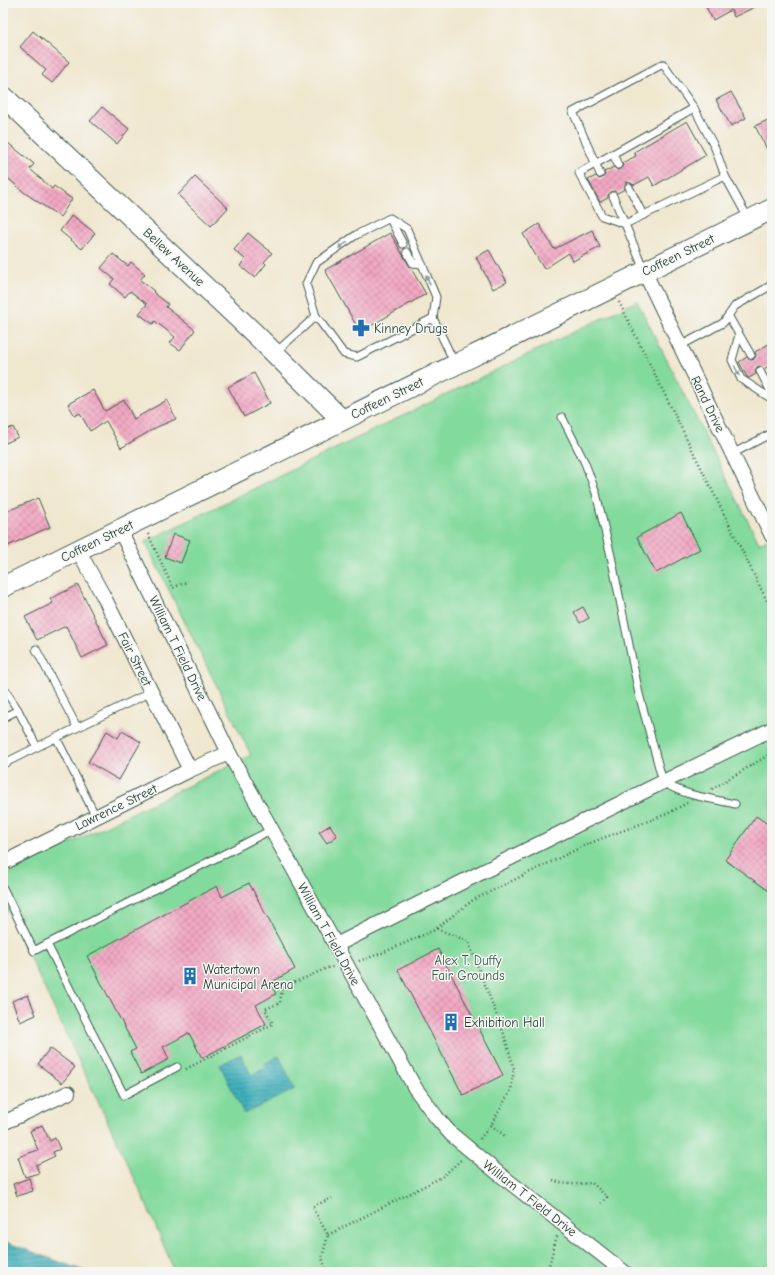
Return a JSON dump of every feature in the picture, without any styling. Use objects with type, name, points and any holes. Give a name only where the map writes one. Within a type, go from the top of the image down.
[{"type":"main road","name":"Bellew Avenue","points":[[3,96],[275,354],[342,420]]},
{"type":"main road","name":"Coffeen Street","points":[[3,587],[772,209]]},
{"type":"street","name":"Rand Drive","points":[[644,272],[772,536]]},
{"type":"street","name":"William T Field Drive","points":[[120,530],[229,753],[415,1088],[437,1118],[452,1134],[498,1173],[624,1272]]},
{"type":"street","name":"Fair Street","points":[[78,550],[105,599],[190,770]]},
{"type":"street","points":[[336,945],[663,782],[771,730]]},
{"type":"street","name":"Lawrence Street","points":[[3,863],[190,770],[229,753]]},
{"type":"street","points":[[3,1123],[68,1093]]},
{"type":"lane","points":[[600,174],[573,112],[663,64],[694,108],[715,148],[725,176],[749,220]]},
{"type":"lane","points":[[694,108],[579,173],[602,216],[625,224],[725,176]]},
{"type":"lane","points":[[613,154],[618,165]]},
{"type":"lane","points":[[629,187],[643,215]]},
{"type":"lane","points":[[612,196],[644,272]]},
{"type":"lane","points":[[390,218],[403,244]]},
{"type":"lane","points":[[390,218],[407,229],[436,297],[433,318],[455,364]]},
{"type":"lane","points":[[390,218],[356,236],[316,263],[306,284],[316,316],[344,354],[357,357],[433,318]]},
{"type":"lane","points":[[407,252],[413,263],[422,264]]},
{"type":"lane","points":[[680,346],[723,323],[735,306],[772,285]]},
{"type":"lane","points":[[275,354],[316,316]]},
{"type":"lane","points":[[729,316],[751,355]]},
{"type":"lane","points":[[740,335],[732,360],[741,379],[772,399]]},
{"type":"lane","points":[[760,371],[772,394]]},
{"type":"lane","points":[[562,417],[585,463],[596,493],[611,556],[639,694],[663,782],[673,789],[684,793],[735,804]]},
{"type":"lane","points":[[732,454],[772,434]]},
{"type":"lane","points":[[36,649],[78,727]]},
{"type":"lane","points":[[3,688],[18,710],[37,747]]},
{"type":"lane","points":[[3,764],[151,692]]},
{"type":"lane","points":[[3,718],[18,710]]},
{"type":"lane","points":[[56,737],[96,817]]},
{"type":"lane","points":[[3,888],[34,951],[271,830]]},
{"type":"lane","points":[[47,944],[124,1095],[177,1067]]},
{"type":"path","points":[[612,287],[772,611]]},
{"type":"path","points":[[141,519],[173,588],[188,581]]},
{"type":"path","points":[[437,929],[473,900],[590,843],[667,814],[772,753]]},
{"type":"path","points":[[491,1125],[505,1136]]},
{"type":"path","points":[[554,1180],[560,1183],[570,1184],[592,1183],[607,1197],[601,1204]]},
{"type":"path","points":[[326,1272],[322,1257],[328,1235],[312,1208],[332,1198]]},
{"type":"path","points":[[547,1272],[561,1222]]},
{"type":"green space","name":"Alex T. Duffy Fair Grounds","points":[[637,301],[759,543],[772,537],[772,1272],[175,1272],[141,1192],[3,901],[3,876],[251,755],[145,542]]},
{"type":"water","points":[[241,1054],[251,1075],[266,1068],[264,1064],[279,1056],[295,1089],[244,1114],[220,1065]]},
{"type":"water","points":[[3,1241],[87,1272],[3,1272]]},
{"type":"building","points":[[704,3],[763,3],[734,17],[731,10],[713,20]]},
{"type":"building","points":[[33,31],[69,62],[52,83],[42,75],[46,70],[20,47]]},
{"type":"building","points":[[731,92],[746,118],[731,126],[716,100]]},
{"type":"building","points":[[102,107],[129,129],[117,144],[90,121]]},
{"type":"building","points":[[772,118],[772,159],[755,126]]},
{"type":"building","points":[[687,121],[706,155],[654,186],[649,177],[634,185],[627,182],[625,189],[617,193],[614,191],[611,192],[608,195],[608,198],[600,202],[588,180],[596,176],[599,179],[602,178],[605,175],[604,172],[614,167],[617,170],[620,169],[623,166],[622,163],[636,156],[634,152]]},
{"type":"building","points":[[3,139],[34,164],[30,169],[52,189],[54,186],[72,199],[60,217],[25,193],[3,174]]},
{"type":"building","points":[[195,177],[228,208],[211,226],[178,195]]},
{"type":"building","points":[[72,215],[95,233],[82,249],[60,231]]},
{"type":"building","points":[[539,224],[554,249],[592,230],[600,247],[573,261],[569,253],[544,269],[523,234]]},
{"type":"building","points":[[248,233],[272,253],[264,262],[266,264],[255,278],[240,266],[245,259],[234,250]]},
{"type":"building","points":[[390,233],[426,294],[360,332],[325,270]]},
{"type":"building","points":[[489,250],[507,282],[493,289],[476,257]]},
{"type":"building","points":[[113,254],[128,266],[131,262],[145,274],[140,280],[168,304],[166,307],[195,330],[180,350],[170,343],[175,337],[155,321],[153,324],[139,314],[147,304],[130,291],[125,297],[110,284],[114,279],[101,268]]},
{"type":"building","points":[[772,342],[772,364],[764,369],[758,366],[755,370],[756,374],[749,378],[747,377],[739,362],[747,357],[751,360],[754,359],[756,355],[755,352]]},
{"type":"building","points":[[254,373],[270,403],[244,417],[228,387]]},
{"type":"building","points":[[93,390],[105,411],[124,400],[134,419],[167,400],[176,419],[157,427],[121,448],[106,421],[90,431],[80,413],[75,416],[68,404]]},
{"type":"building","points":[[13,427],[18,437],[6,443],[3,436],[3,431]]},
{"type":"building","points":[[38,498],[50,527],[3,548],[3,513]]},
{"type":"building","points":[[681,513],[700,549],[656,573],[637,537]]},
{"type":"building","points":[[173,534],[190,540],[181,563],[165,557]]},
{"type":"building","points":[[78,585],[108,645],[82,658],[66,626],[37,640],[25,617],[53,603],[50,599]]},
{"type":"building","points":[[583,607],[589,618],[580,623],[574,612]]},
{"type":"building","points":[[107,731],[118,738],[122,731],[141,742],[119,780],[88,762]]},
{"type":"building","points":[[756,816],[772,827],[772,893],[725,860]]},
{"type":"building","points":[[330,825],[337,836],[327,843],[319,832]]},
{"type":"building","name":"Watertown Municipal Arena","points":[[249,883],[295,969],[270,983],[276,994],[256,1005],[266,1024],[202,1058],[189,1033],[163,1047],[169,1059],[141,1074],[130,1052],[136,1049],[87,956],[217,886],[222,897]]},
{"type":"building","name":"Exhibition Hall","points":[[438,949],[503,1075],[463,1095],[398,970]]},
{"type":"building","points":[[28,995],[36,1015],[20,1022],[12,1001]]},
{"type":"building","points":[[50,1048],[75,1067],[62,1083],[38,1064]]},
{"type":"building","points":[[42,1125],[50,1141],[55,1138],[60,1149],[53,1152],[55,1156],[36,1165],[39,1173],[25,1177],[18,1157],[38,1150],[30,1131]]},
{"type":"building","points":[[29,1178],[33,1191],[17,1196],[13,1184]]},
{"type":"place","name":"Kinney Drugs","points":[[361,328]]},
{"type":"place","name":"Watertown Municipal Arena","points":[[190,976]]},
{"type":"place","name":"Exhibition Hall","points":[[451,1022]]}]
